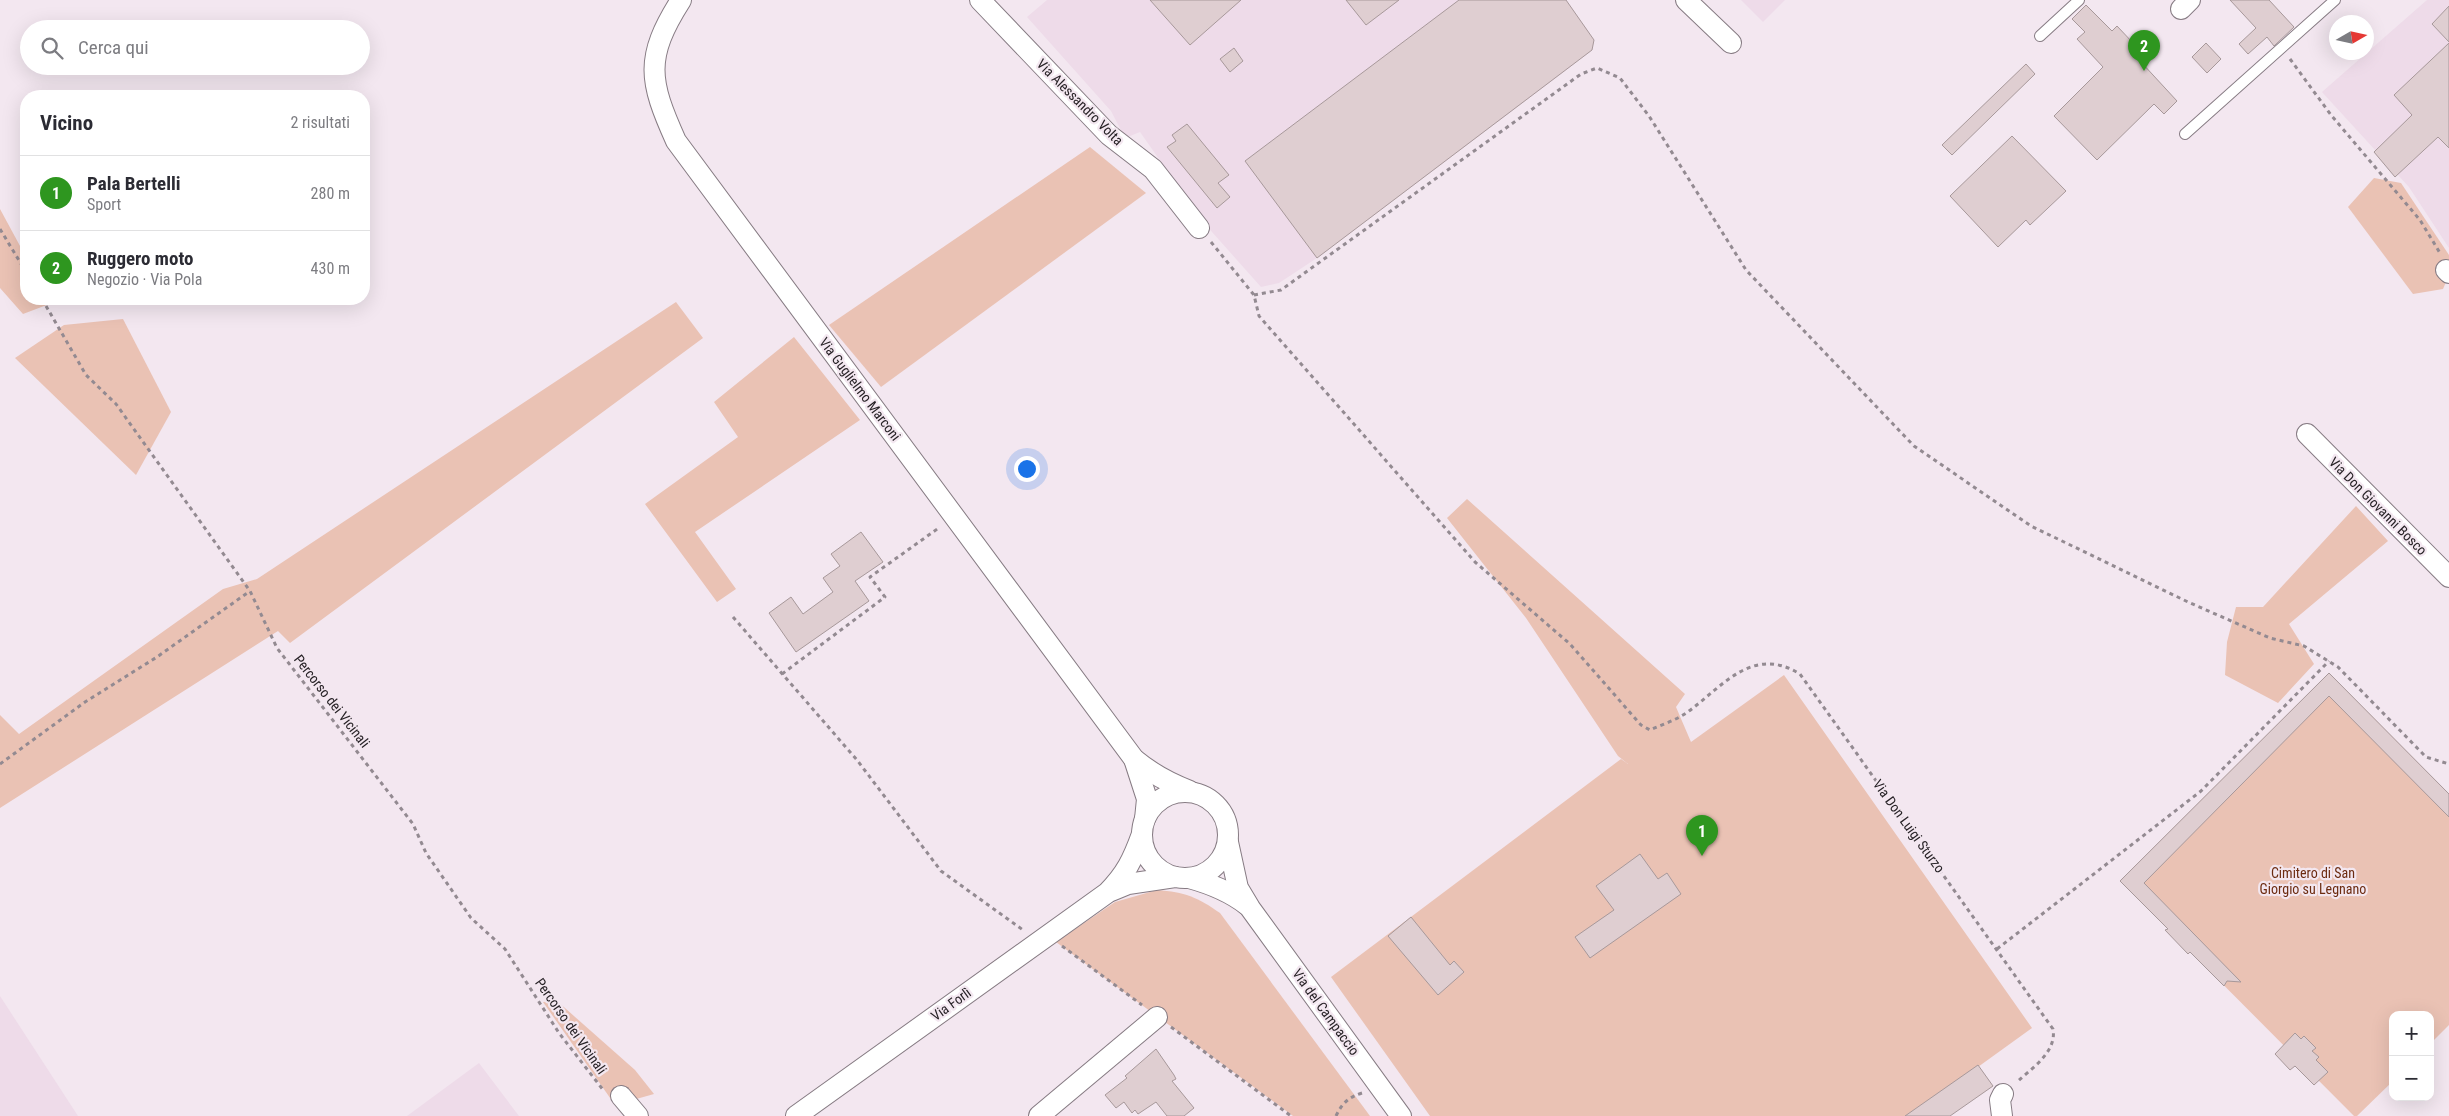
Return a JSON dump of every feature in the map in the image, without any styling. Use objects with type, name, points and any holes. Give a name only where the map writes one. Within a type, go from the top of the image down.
[{"type":"street","name":"Via Guglielmo Marconi","points":[[681,0],[671,16],[656,49],[654,75],[658,101],[676,141],[1134,758],[1166,782],[1190,791]]},
{"type":"street","name":"Via Alessandro Volta","points":[[980,0],[1109,135],[1153,169],[1199,228]]},
{"type":"street","points":[[1686,0],[1731,43]]},
{"type":"street","name":"Via Don Giovanni Bosco","points":[[2307,434],[2449,577]]},
{"type":"street","name":"Via Guglielmo Marconi","points":[[1134,758],[1147,799],[1143,827]]},
{"type":"street","points":[[1190,791],[1204,795],[1215,803],[1224,814],[1228,828],[1228,842],[1224,855],[1215,866],[1203,874],[1182,877],[1162,871],[1151,861],[1144,848],[1143,827],[1152,807],[1163,797],[1176,792],[1190,791]]},
{"type":"street","name":"Via Forlì","points":[[796,1116],[1107,893],[1123,877],[1134,858],[1143,827]]},
{"type":"street","name":"Via del Campaccio","points":[[1228,842],[1238,888],[1250,908],[1401,1116]]},
{"type":"street","name":"Via Forlì","points":[[1107,893],[1128,884],[1182,877]]},
{"type":"street","name":"Via del Campaccio","points":[[1182,877],[1214,885],[1234,894],[1250,908]]},
{"type":"street","points":[[1039,1116],[1157,1017]]},
{"type":"street","points":[[2002,1116],[2000,1108],[2003,1094]]},
{"type":"street","points":[[621,1096],[638,1116]]},
{"type":"lane","points":[[2040,36],[2079,0]]},
{"type":"lane","points":[[2185,134],[2335,0]]},
{"type":"path","points":[[2282,48],[2331,115],[2392,184],[2420,220],[2433,240],[2448,271]]},
{"type":"path","points":[[1199,228],[1254,295],[1281,290],[1581,74],[1597,68],[1620,78],[1649,116],[1746,270],[1914,446],[2031,526],[2188,602],[2270,638],[2304,646],[2338,667],[2426,757],[2449,764]]},
{"type":"path","points":[[0,229],[20,262]]},
{"type":"path","name":"Via Don Luigi Sturzo","points":[[1254,295],[1259,316],[1475,562],[1570,644],[1590,665],[1626,711],[1641,725],[1650,730],[1680,717],[1731,677],[1757,664],[1781,665],[1800,674],[2053,1029],[2054,1036],[2049,1049],[2041,1060],[2003,1094]]},
{"type":"path","name":"Percorso dei Vicinali","points":[[45,305],[86,375],[116,404],[250,591],[277,648],[413,824],[426,853],[470,918],[505,949],[560,1033],[609,1098],[621,1096]]},
{"type":"path","points":[[782,674],[885,597],[870,577],[954,516]]},
{"type":"path","points":[[0,764],[85,702],[157,656],[250,591]]},
{"type":"path","points":[[733,617],[857,760],[941,871],[1030,936],[1044,938]]},
{"type":"path","points":[[1997,950],[2201,791],[2329,661]]},
{"type":"path","points":[[1336,1116],[1341,1105],[1352,1096],[1369,1092],[1385,1094]]},
{"type":"shaded area","points":[[1047,0],[1566,0],[1594,40],[1592,50],[1317,258],[1279,283],[1261,287],[1204,223],[1140,132],[1125,138],[1111,111],[1027,17]]},
{"type":"shaded area","points":[[1741,0],[1785,0],[1763,22]]},
{"type":"shaded area","points":[[2427,0],[2449,0],[2449,248],[2409,187],[2322,92],[2359,60],[2374,60],[2374,46]]},
{"type":"shaded area","points":[[0,996],[78,1116],[0,1116]]},
{"type":"shaded area","points":[[479,1063],[519,1116],[407,1116]]},
{"type":"green space","points":[[1090,147],[1146,193],[881,387],[829,325]]},
{"type":"green space","points":[[2374,178],[2401,183],[2449,255],[2449,275],[2443,289],[2413,294],[2348,207]]},
{"type":"green space","points":[[0,209],[20,246],[20,305],[47,305],[23,314],[0,288]]},
{"type":"green space","points":[[676,302],[703,338],[290,643],[278,631],[0,808],[0,715],[19,734],[223,589],[257,579]]},
{"type":"green space","points":[[123,319],[171,412],[136,475],[15,358],[64,325]]},
{"type":"green space","points":[[794,337],[860,420],[695,532],[736,589],[717,602],[645,504],[738,437],[714,402]]},
{"type":"green space","points":[[1467,499],[1685,694],[1676,707],[1691,742],[1784,675],[2032,1028],[1910,1116],[1430,1116],[1331,977],[1621,759],[1628,764],[1618,756],[1526,618],[1447,518]]},
{"type":"green space","points":[[2356,506],[2388,541],[2289,624],[2314,664],[2278,703],[2225,675],[2227,642],[2236,607],[2263,607]]},
{"type":"green space","name":"Cimitero di San Giorgio su Legnano","points":[[2329,673],[2449,794],[2449,1025],[2434,1040],[2434,1011],[2389,1011],[2389,1085],[2357,1116],[2354,1116],[2120,881]]},
{"type":"green space","points":[[1157,890],[1190,896],[1220,913],[1370,1116],[1293,1116],[1056,942],[1115,902]]},
{"type":"green space","points":[[557,1001],[635,1070],[654,1094],[615,1105],[543,1002]]},
{"type":"building","points":[[1150,0],[1241,0],[1190,45]]},
{"type":"building","points":[[1346,0],[1399,0],[1366,25]]},
{"type":"building","points":[[1459,0],[1566,0],[1594,40],[1592,50],[1317,258],[1245,161]]},
{"type":"building","points":[[2230,0],[2269,0],[2294,27],[2274,46],[2267,37],[2248,54],[2239,44],[2256,28]]},
{"type":"building","points":[[2086,5],[2112,31],[2117,26],[2134,44],[2129,49],[2177,101],[2164,114],[2154,104],[2097,160],[2054,116],[2103,67],[2077,39],[2085,32],[2072,19]]},
{"type":"building","points":[[2449,6],[2449,42],[2432,24]]},
{"type":"building","points":[[2206,43],[2221,59],[2207,73],[2192,57]]},
{"type":"building","points":[[2449,43],[2449,148],[2438,137],[2395,177],[2374,152],[2412,115],[2394,95]]},
{"type":"building","points":[[1234,48],[1243,61],[1230,72],[1220,59]]},
{"type":"building","points":[[2026,64],[2035,74],[1952,155],[1942,145]]},
{"type":"building","points":[[1187,124],[1229,175],[1218,183],[1230,197],[1217,208],[1167,147],[1176,141],[1172,135]]},
{"type":"building","points":[[2012,136],[2066,191],[2030,225],[2026,220],[1998,247],[1950,196]]},
{"type":"building","points":[[861,532],[883,562],[855,581],[869,601],[796,652],[769,613],[791,597],[803,614],[833,592],[823,578],[840,566],[831,554]]},
{"type":"building","points":[[2329,673],[2449,794],[2449,817],[2329,696],[2144,883],[2241,982],[2227,981],[2224,986],[2190,952],[2188,954],[2165,930],[2168,929],[2120,881]]},
{"type":"building","points":[[1640,854],[1658,879],[1667,873],[1681,894],[1590,958],[1575,937],[1614,910],[1596,886]]},
{"type":"building","points":[[1411,917],[1450,965],[1454,961],[1464,972],[1438,995],[1388,936]]},
{"type":"building","points":[[2295,1033],[2301,1039],[2304,1036],[2316,1048],[2312,1051],[2319,1057],[2316,1060],[2328,1072],[2314,1085],[2295,1066],[2290,1070],[2275,1054]]},
{"type":"building","points":[[1156,1049],[1176,1079],[1172,1081],[1194,1108],[1184,1116],[1167,1116],[1156,1102],[1138,1114],[1135,1110],[1132,1113],[1124,1102],[1116,1108],[1105,1095],[1127,1078],[1125,1076]]},
{"type":"building","points":[[1978,1065],[1993,1086],[1950,1116],[1905,1116]]},
{"type":"place","name":"Ruggero moto","points":[[2144,71]]},
{"type":"place","name":"Pala Bertelli","points":[[1702,856]]}]
